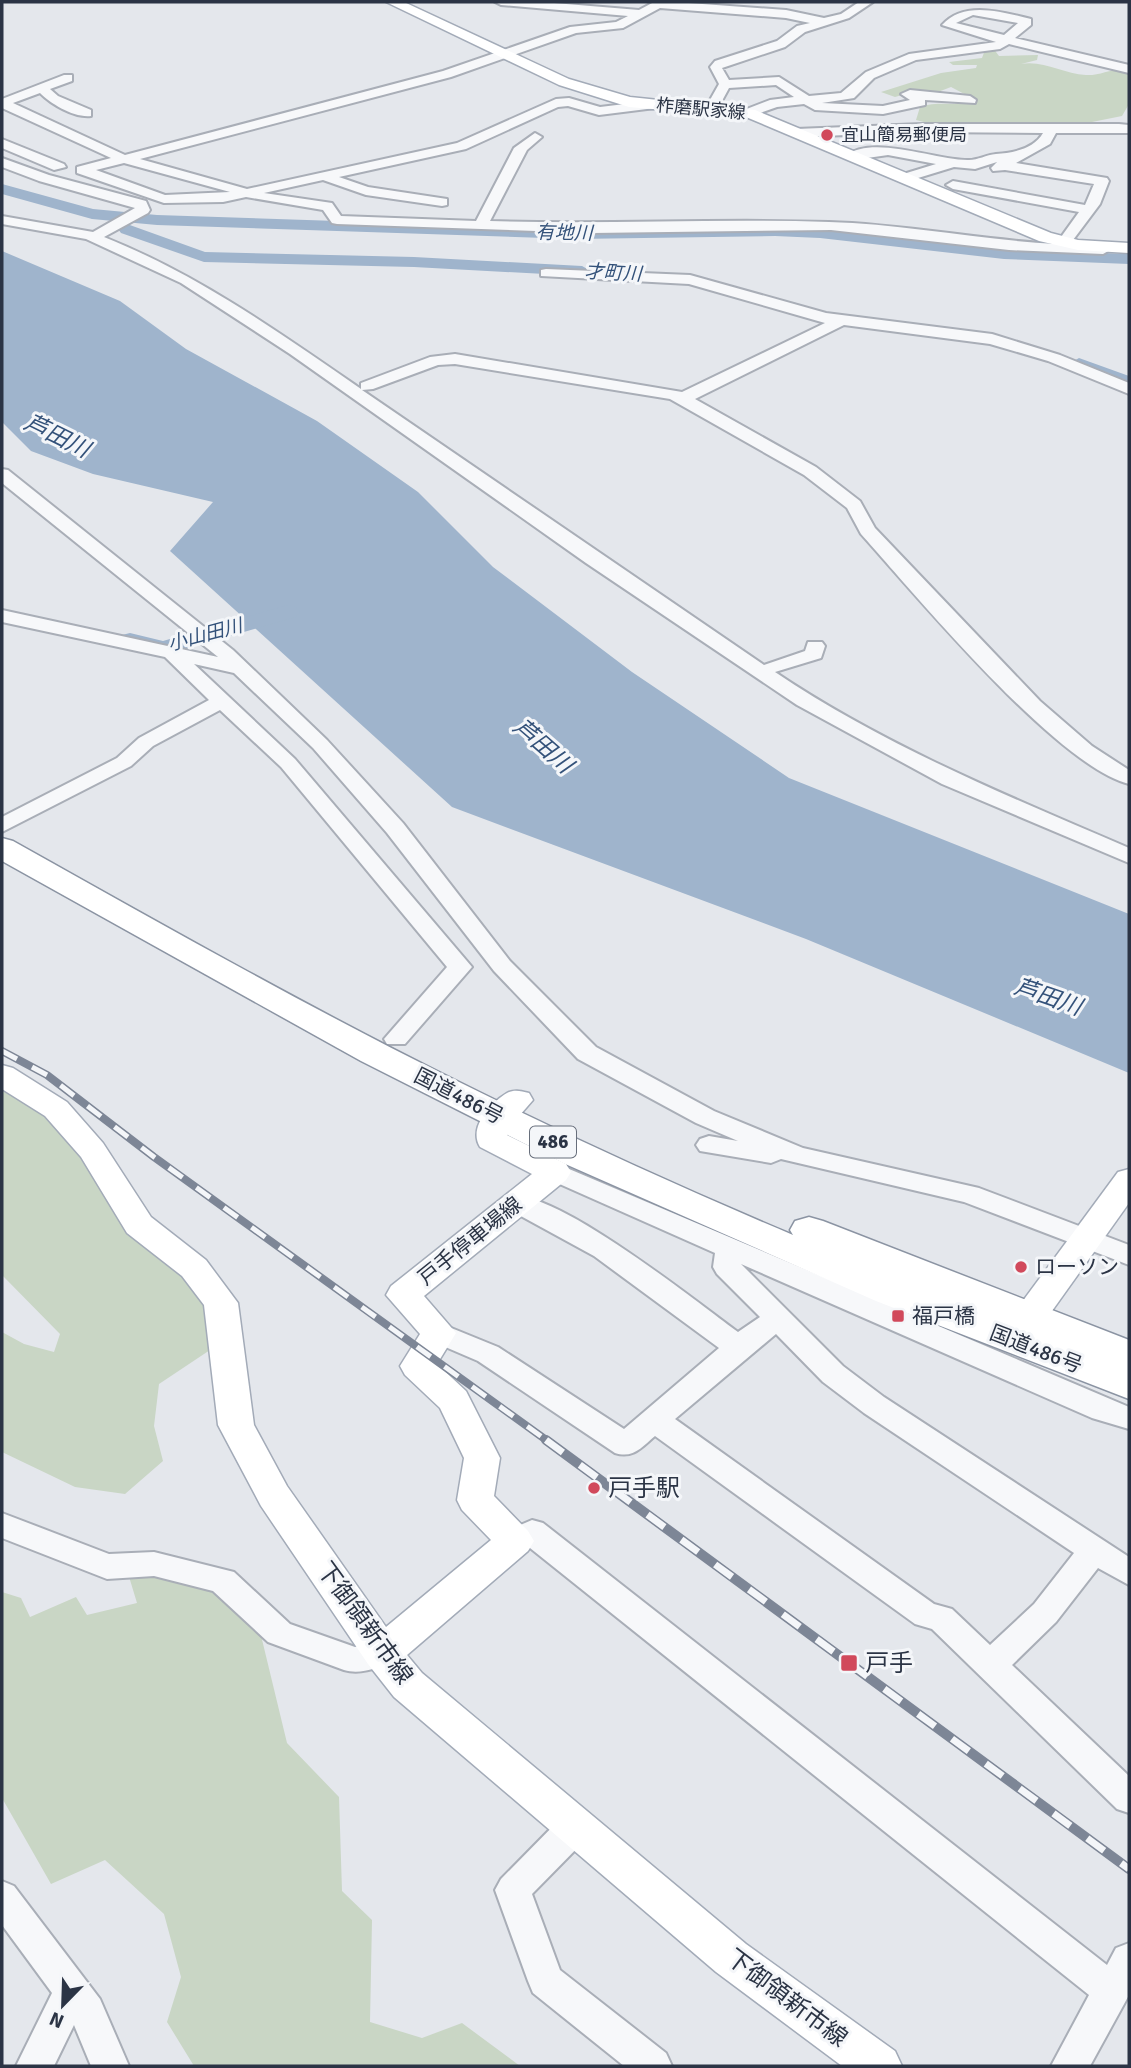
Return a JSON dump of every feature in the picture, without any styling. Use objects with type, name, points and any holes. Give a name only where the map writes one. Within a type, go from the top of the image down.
[{"type":"highway","name":"国道486号","points":[[2,826],[396,1039],[508,1109]]},
{"type":"highway","name":"国道486号","points":[[2,848],[745,1230],[1021,1330],[1129,1356]]},
{"type":"highway","name":"国道486号","points":[[1021,1330],[1129,1384]]},
{"type":"main road","name":"柞磨駅家線","points":[[393,2],[591,92],[650,105],[712,107],[750,113],[936,191],[996,210],[1063,243],[1122,248]]},
{"type":"main road","name":"下御領新市線","points":[[2,1075],[56,1109],[92,1150],[139,1225],[194,1268],[221,1303],[236,1425],[274,1496],[382,1653],[408,1685],[577,1825],[731,1958],[879,2066]]},
{"type":"main road","points":[[508,1109],[491,1128],[491,1140],[555,1172]]},
{"type":"main road","name":"戸手停車場線","points":[[439,1333],[403,1295],[555,1172]]},
{"type":"main road","points":[[1021,1330],[1129,1180]]},
{"type":"main road","points":[[382,1653],[515,1541],[475,1500],[482,1458],[454,1400],[417,1366],[439,1333]]},
{"type":"street","points":[[501,2],[639,9],[658,3],[786,14],[824,22]]},
{"type":"street","points":[[725,84],[716,67],[719,64],[781,44],[802,29],[845,16],[867,2]]},
{"type":"street","points":[[124,187],[82,170],[447,74],[574,30],[619,25],[658,3]]},
{"type":"street","points":[[589,5],[640,13]]},
{"type":"street","points":[[750,113],[775,103],[849,95],[854,87],[870,75],[913,57],[1000,45],[1008,39],[1027,22],[975,11],[947,22],[948,24],[1008,39],[1129,69]]},
{"type":"street","points":[[3,105],[68,78]]},
{"type":"street","points":[[725,84],[779,81],[803,101],[815,106],[883,110],[914,106],[921,100],[903,94],[970,100]]},
{"type":"street","points":[[712,107],[725,84]]},
{"type":"street","points":[[41,87],[53,99],[86,113]]},
{"type":"street","points":[[854,87],[870,92]]},
{"type":"street","points":[[2,143],[67,170],[164,199],[223,198],[474,142],[503,125],[556,103],[569,102],[599,111],[650,105]]},
{"type":"street","points":[[3,105],[121,158],[278,201],[327,206],[337,220],[606,229],[831,226],[1009,246],[1122,248]]},
{"type":"street","points":[[796,133],[908,127],[1052,129],[1102,125],[1129,129]]},
{"type":"street","points":[[906,154],[908,127]]},
{"type":"street","points":[[936,191],[980,176],[1045,141],[1052,129]]},
{"type":"street","points":[[474,142],[509,147],[534,137]]},
{"type":"street","points":[[482,223],[509,147]]},
{"type":"street","points":[[853,156],[878,150],[975,165],[987,159],[1007,161],[1102,181],[1088,209],[1063,243]]},
{"type":"street","points":[[2,162],[44,178],[141,204],[144,209]]},
{"type":"street","points":[[905,178],[953,163]]},
{"type":"street","points":[[324,176],[366,191],[442,202]]},
{"type":"street","points":[[980,176],[1088,209]]},
{"type":"street","points":[[953,185],[1088,209]]},
{"type":"street","points":[[996,210],[1016,197]]},
{"type":"street","points":[[92,236],[164,199]]},
{"type":"street","points":[[184,199],[250,206],[278,201]]},
{"type":"street","points":[[996,210],[1088,209]]},
{"type":"street","points":[[2,220],[92,236],[186,280],[296,351],[593,559],[804,701],[950,779],[1129,856]]},
{"type":"street","points":[[146,259],[156,258],[203,278],[367,386],[772,667],[981,781],[1129,841]]},
{"type":"street","points":[[546,273],[690,280],[842,320],[992,339],[1054,358],[1129,388]]},
{"type":"street","points":[[682,399],[842,320]]},
{"type":"street","points":[[367,386],[436,360],[455,359],[647,388],[682,399],[810,471],[854,505],[867,530],[1003,676],[1076,747],[1098,763],[1129,778]]},
{"type":"street","points":[[2,474],[242,668],[320,744],[395,828],[502,966],[587,1053],[705,1117],[796,1155]]},
{"type":"street","points":[[2,616],[173,656],[242,668]]},
{"type":"street","points":[[772,667],[814,654],[815,646]]},
{"type":"street","points":[[173,656],[288,763],[460,967],[396,1039]]},
{"type":"street","points":[[823,697],[821,701],[834,712],[834,717]]},
{"type":"street","points":[[2,826],[124,762],[146,742],[223,700]]},
{"type":"street","points":[[709,1144],[759,1153],[796,1155],[970,1194],[1094,1228],[1129,1256]]},
{"type":"street","points":[[555,1172],[1102,1410],[1129,1418]]},
{"type":"street","points":[[517,1203],[544,1214],[613,1257],[738,1347]]},
{"type":"street","points":[[729,1249],[727,1266],[833,1374],[874,1405],[1129,1573]]},
{"type":"street","points":[[439,1333],[488,1354],[625,1445],[738,1347],[778,1318]]},
{"type":"street","points":[[655,1420],[926,1615],[941,1618],[1129,1798]]},
{"type":"street","points":[[2,1525],[107,1567],[154,1564],[223,1581],[279,1633],[355,1660],[382,1653]]},
{"type":"street","points":[[515,1541],[532,1532],[1112,1991]]},
{"type":"street","points":[[990,1665],[1045,1613],[1094,1550]]},
{"type":"street","points":[[577,1825],[513,1890],[546,1981],[653,2066]]},
{"type":"street","points":[[2,1897],[87,2011],[110,2066]]},
{"type":"street","points":[[1070,2066],[1129,1960]]},
{"type":"street","points":[[35,2066],[72,1991]]},
{"type":"green space","points":[[993,48],[999,56],[1038,55],[1037,60],[1021,64],[1038,64],[1078,74],[1129,70],[1129,104],[1122,116],[1072,126],[935,125],[916,120],[920,107],[962,103],[974,99],[951,87],[930,95],[913,92],[895,97],[881,92],[941,73],[976,68],[977,65],[953,65],[949,62],[982,58],[985,50]]},
{"type":"green space","points":[[2,1082],[15,1086],[59,1121],[207,1295],[216,1346],[159,1384],[154,1426],[163,1461],[125,1494],[75,1487],[2,1452],[2,1332],[24,1344],[54,1352],[60,1334],[2,1275]]},
{"type":"green space","points":[[127,1570],[169,1580],[222,1581],[258,1623],[287,1743],[339,1797],[342,1891],[372,1920],[370,2022],[422,2038],[462,2023],[520,2066],[194,2066],[167,2022],[181,1977],[164,1914],[105,1860],[51,1884],[2,1798],[2,1592],[21,1598],[30,1617],[76,1597],[87,1615],[137,1603]]},
{"type":"water","name":"芦田川","points":[[2,251],[120,301],[186,349],[317,421],[418,492],[493,567],[632,672],[789,778],[1129,914],[1129,1073],[806,939],[452,807],[170,551],[213,502],[93,474],[31,451],[2,422]]},
{"type":"waterway","name":"有地川","points":[[2,189],[92,214],[157,220],[575,234],[775,231],[820,233],[1004,254],[1129,259]]},
{"type":"waterway","name":"才町川","points":[[127,229],[204,257],[414,262],[582,271]]},
{"type":"waterway","name":"才町川","points":[[1079,364],[1129,383]]},
{"type":"waterway","name":"小山田川","points":[[130,640],[164,648],[288,612]]},
{"type":"railway","points":[[2,1051],[47,1075],[154,1157],[549,1442]]},
{"type":"railway","points":[[546,1440],[1129,1869]]},
{"type":"place","name":"宜山簡易郵便局","points":[[827,135]]},
{"type":"place","name":"ローソン","points":[[1021,1267]]},
{"type":"place","name":"福戸橋","points":[[898,1316]]},
{"type":"place","name":"戸手駅","points":[[594,1488]]},
{"type":"place","name":"戸手","points":[[849,1663]]}]
